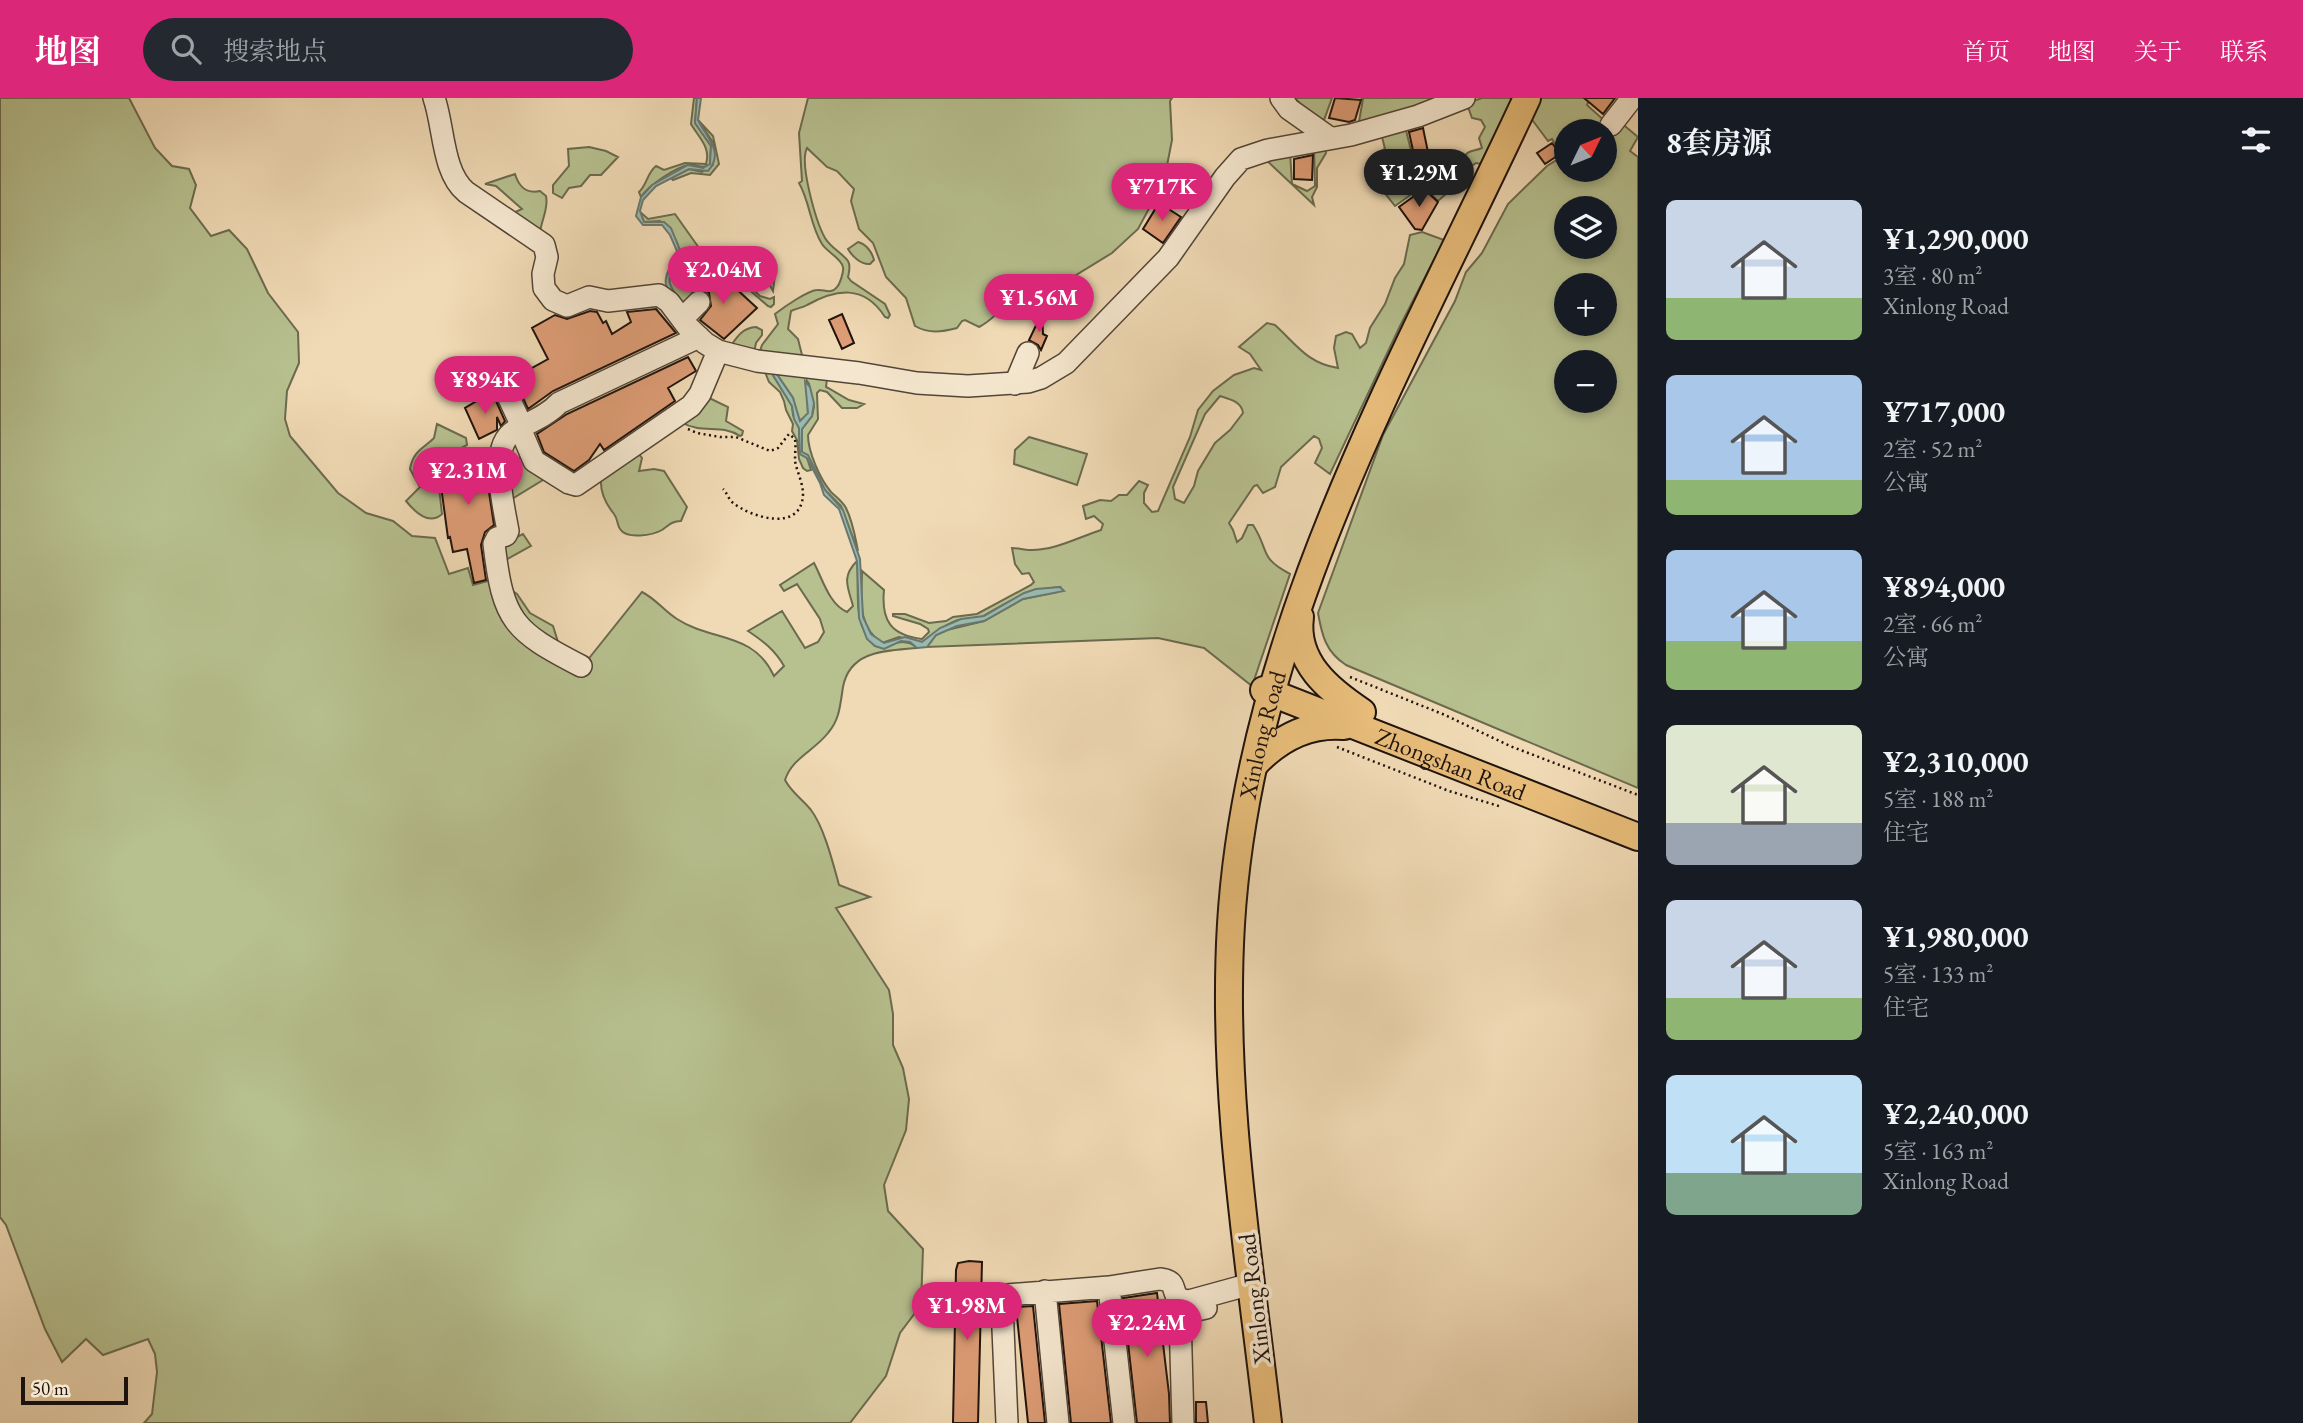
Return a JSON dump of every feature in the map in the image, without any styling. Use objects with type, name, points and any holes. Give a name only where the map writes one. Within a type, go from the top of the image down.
[{"type":"main road","name":"Xinlong Road","points":[[1262,1423],[1237,1151],[1229,1020],[1231,925],[1246,794],[1270,683],[1299,580],[1439,262],[1520,98]]},
{"type":"main road","name":"Xinlong Road","points":[[1268,1423],[1231,1151],[1224,995],[1226,924],[1239,807],[1251,741],[1305,583],[1372,424],[1527,98]]},
{"type":"main road","points":[[1305,583],[1299,622],[1300,641],[1306,659],[1324,683],[1359,720]]},
{"type":"main road","name":"Zhongshan Road","points":[[1270,683],[1638,836]]},
{"type":"main road","name":"Zhongshan Road","points":[[1359,720],[1638,822]]},
{"type":"main road","points":[[1254,765],[1275,745],[1302,730],[1359,720]]},
{"type":"street","points":[[434,98],[443,142],[457,184],[544,245],[547,257],[543,274],[544,288],[553,300],[566,306],[589,297],[608,301],[659,295],[669,302],[699,337],[719,351],[757,361],[942,386],[1015,384],[1041,378],[1074,355],[1168,258],[1225,177],[1241,159],[1268,149],[1330,138],[1432,112],[1464,98]]},
{"type":"street","points":[[1281,98],[1289,109],[1330,138]]},
{"type":"street","points":[[1616,119],[1632,98]]},
{"type":"street","points":[[682,319],[699,302]]},
{"type":"street","points":[[581,666],[534,641],[508,612],[502,598],[494,544],[497,538],[506,535],[508,531],[501,495],[501,451],[508,436],[554,410],[559,403],[699,337]]},
{"type":"street","points":[[501,381],[534,461],[569,484],[576,485],[691,406],[719,351]]},
{"type":"street","points":[[843,352],[859,373]]},
{"type":"street","points":[[1015,384],[1028,353]]},
{"type":"street","points":[[1007,1423],[1003,1299],[1007,1296],[1109,1287],[1160,1279],[1169,1280],[1178,1299],[1189,1301],[1249,1292]]},
{"type":"street","points":[[1109,1287],[1124,1423]]},
{"type":"street","points":[[1045,1291],[1058,1423]]},
{"type":"street","points":[[1183,1423],[1180,1317],[1183,1313],[1249,1292]]},
{"type":"path","points":[[672,420],[697,433],[724,438],[736,437],[770,451],[776,449],[789,434],[794,436],[803,493],[794,513],[781,519],[762,518],[733,503],[723,489]]},
{"type":"path","points":[[1343,675],[1445,715],[1549,762],[1638,795]]},
{"type":"path","points":[[1332,744],[1449,791],[1502,807]]},
{"type":"green space","points":[[0,98],[129,98],[155,148],[172,166],[189,169],[196,185],[190,208],[211,236],[229,230],[247,249],[268,293],[298,332],[299,363],[287,391],[285,419],[290,436],[338,493],[366,513],[393,521],[412,536],[435,538],[449,574],[468,568],[473,585],[495,579],[501,608],[586,662],[642,592],[672,616],[690,626],[731,639],[755,651],[774,676],[784,666],[768,646],[748,631],[782,611],[805,648],[818,642],[824,632],[820,619],[797,584],[784,591],[780,585],[814,563],[831,597],[847,612],[853,606],[847,577],[857,561],[858,606],[867,637],[875,646],[903,642],[913,644],[917,648],[871,655],[853,666],[847,675],[839,711],[832,728],[798,760],[785,780],[816,817],[839,885],[870,897],[836,908],[889,990],[893,1014],[893,1045],[903,1068],[909,1099],[906,1130],[884,1185],[888,1211],[923,1249],[921,1305],[900,1333],[886,1376],[850,1423],[144,1423],[152,1414],[157,1372],[155,1354],[148,1339],[103,1355],[86,1339],[62,1362],[45,1329],[6,1225],[0,1217]]},
{"type":"green space","points":[[694,98],[697,98],[695,123],[711,146],[710,164],[702,167],[689,165],[677,169],[641,197],[639,192],[656,166],[664,170],[685,163],[706,164],[706,148],[691,124]]},
{"type":"green space","points":[[808,98],[1172,98],[1172,140],[1164,181],[1138,229],[1112,253],[1045,294],[1034,288],[1021,289],[1017,299],[979,327],[965,320],[957,328],[936,331],[915,326],[906,298],[886,277],[873,243],[859,229],[851,201],[854,189],[837,171],[827,167],[807,148],[807,179],[813,206],[825,238],[848,261],[848,277],[851,281],[885,304],[890,315],[885,317],[877,306],[859,294],[828,295],[791,311],[788,329],[798,339],[803,359],[759,354],[762,345],[778,324],[775,314],[813,291],[835,289],[843,271],[840,261],[824,247],[818,237],[799,183],[802,181],[799,133]]},
{"type":"green space","points":[[1295,98],[1332,98],[1324,120],[1313,118]]},
{"type":"green space","points":[[1361,98],[1451,98],[1358,127]]},
{"type":"green space","points":[[1482,98],[1514,98],[1486,157],[1481,164],[1476,163],[1469,168],[1463,161],[1464,157],[1482,148],[1479,138],[1485,127],[1481,120],[1472,118],[1468,107],[1470,102]]},
{"type":"green space","points":[[1539,98],[1590,98],[1587,105],[1602,119],[1554,119],[1554,142],[1552,139],[1548,141],[1530,117]]},
{"type":"green space","points":[[698,120],[713,136],[719,164],[710,175],[691,173],[673,180],[671,178],[689,169],[702,172],[713,165],[714,144]]},
{"type":"green space","points":[[1617,122],[1638,137],[1630,151],[1638,157],[1638,788],[1346,665],[1334,655],[1326,643],[1318,613],[1383,435],[1455,301],[1466,272],[1482,253],[1508,204],[1554,162],[1554,182],[1617,182]]},
{"type":"green space","points":[[1405,126],[1417,175],[1437,169],[1446,179],[1449,186],[1446,194],[1438,201],[1423,186],[1395,206],[1384,192],[1377,153],[1385,149],[1381,133]]},
{"type":"green space","points":[[589,147],[618,157],[601,175],[590,175],[581,186],[569,188],[562,198],[553,193],[553,185],[569,166],[568,149]]},
{"type":"green space","points":[[1325,147],[1326,153],[1317,168],[1317,187],[1312,197],[1314,205],[1263,157],[1290,152],[1292,184],[1307,191],[1315,186],[1314,148]]},
{"type":"green space","points":[[515,174],[524,188],[540,191],[546,196],[540,233],[509,215],[522,209],[496,186],[485,184]]},
{"type":"green space","points":[[639,211],[648,219],[675,214],[704,255],[733,271],[760,296],[770,299],[774,297],[774,304],[768,306],[732,275],[720,286],[690,247],[680,258],[690,271],[693,269],[696,272],[684,283],[698,298],[685,305],[671,290],[668,278],[678,251],[677,244],[660,221],[644,222]]},
{"type":"green space","points":[[1422,232],[1444,240],[1330,474],[1315,463],[1322,448],[1319,439],[1314,436],[1281,467],[1275,487],[1263,493],[1257,485],[1254,486],[1229,523],[1237,542],[1248,525],[1253,525],[1269,558],[1290,574],[1252,686],[1204,648],[1158,638],[927,647],[936,635],[947,630],[984,621],[1023,599],[1058,592],[1060,587],[1021,596],[982,617],[958,620],[922,642],[899,637],[882,643],[868,628],[861,601],[862,571],[884,590],[884,610],[890,625],[903,634],[922,639],[929,632],[928,629],[893,614],[905,614],[929,623],[946,621],[953,617],[977,614],[1031,585],[1034,582],[1029,573],[1022,574],[1015,564],[1012,548],[1048,548],[1101,530],[1103,524],[1094,516],[1086,519],[1083,506],[1127,495],[1139,481],[1148,485],[1144,493],[1144,503],[1152,512],[1158,511],[1190,437],[1198,410],[1213,391],[1234,375],[1254,368],[1261,370],[1250,354],[1239,347],[1267,323],[1275,325],[1310,358],[1338,368],[1334,348],[1336,336],[1346,332],[1352,334],[1360,348],[1366,343],[1370,328],[1404,264],[1410,235]],"holes":[[[1220,396],[1238,404],[1243,413],[1215,443],[1198,471],[1194,486],[1184,503],[1175,499],[1173,487],[1205,414]]]},
{"type":"green space","points":[[858,242],[866,246],[872,254],[874,260],[870,264],[857,260],[848,249]]},
{"type":"green space","points":[[767,257],[776,266],[773,291],[755,269]]},
{"type":"green space","points":[[756,327],[762,330],[762,335],[754,352],[730,347],[743,331]]},
{"type":"green space","points":[[765,372],[771,372],[792,406],[799,428],[800,454],[807,458],[811,470],[803,468],[799,459],[797,440],[792,431],[793,424],[784,401],[780,392],[769,382]]},
{"type":"green space","points":[[776,373],[827,379],[826,387],[849,400],[864,404],[857,408],[842,408],[827,392],[820,390],[817,393],[818,419],[808,435],[812,457],[819,473],[827,487],[846,508],[858,551],[841,506],[825,490],[810,460],[802,452],[802,429],[812,416],[814,407],[809,384],[807,381],[808,415],[802,422],[793,398]]},
{"type":"green space","points":[[705,396],[728,407],[726,421],[743,431],[742,435],[726,430],[696,428],[681,422]]},
{"type":"green space","points":[[437,424],[466,438],[467,445],[450,454],[437,470],[442,514],[432,519],[418,513],[406,501],[420,487],[410,469],[413,458],[434,438]]},
{"type":"green space","points":[[1029,437],[1087,454],[1077,485],[1014,464],[1015,450]]},
{"type":"green space","points":[[529,453],[551,475],[507,502],[509,463]]},
{"type":"green space","points":[[638,453],[642,458],[639,471],[664,471],[687,507],[681,521],[653,534],[640,536],[623,532],[601,489],[601,479]]},
{"type":"green space","points":[[523,534],[531,546],[500,563],[502,544]]},
{"type":"green space","points":[[506,587],[517,594],[530,613],[553,626],[558,642],[540,639]]},
{"type":"water","points":[[697,98],[701,98],[698,120],[712,145],[715,157],[713,164],[708,171],[689,169],[656,186],[643,200],[640,211],[644,222],[664,222],[671,228],[680,250],[670,283],[685,305],[666,286],[667,275],[677,251],[670,235],[662,225],[643,225],[636,216],[641,197],[652,185],[688,165],[703,168],[710,164],[711,146],[695,123]]},
{"type":"water","points":[[771,372],[776,373],[793,398],[800,421],[808,413],[805,381],[810,387],[814,403],[812,416],[802,429],[802,452],[808,455],[825,490],[843,510],[860,559],[863,617],[871,634],[884,643],[905,637],[922,642],[940,628],[961,619],[984,616],[1024,593],[1060,587],[1064,591],[1023,599],[984,621],[957,626],[936,635],[927,647],[917,648],[910,642],[901,641],[884,649],[875,646],[867,639],[859,618],[857,561],[839,509],[824,495],[807,458],[800,454],[799,428],[792,406]]},
{"type":"building","points":[[1335,98],[1361,100],[1355,120],[1349,122],[1329,118]]},
{"type":"building","points":[[1584,98],[1615,98],[1603,114]]},
{"type":"building","points":[[1423,128],[1429,157],[1415,160],[1409,132]]},
{"type":"building","points":[[1552,143],[1554,146],[1554,158],[1545,164],[1537,153]]},
{"type":"building","points":[[1313,155],[1312,180],[1294,179],[1294,159]]},
{"type":"building","points":[[1424,189],[1438,202],[1422,230],[1415,229],[1399,207]]},
{"type":"building","points":[[1159,203],[1181,217],[1163,243],[1143,229]]},
{"type":"building","points":[[691,250],[699,260],[691,267],[682,257]]},
{"type":"building","points":[[704,271],[723,292],[731,284],[757,308],[724,339],[700,320],[711,306],[709,293],[702,289],[693,291],[688,285]]},
{"type":"building","points":[[656,309],[676,333],[553,391],[528,409],[514,378],[548,359],[532,328],[555,315],[567,319],[590,311],[597,312],[603,323],[606,321],[612,334],[631,322],[627,312]]},
{"type":"building","points":[[1042,313],[1043,334],[1047,336],[1041,350],[1029,340]]},
{"type":"building","points":[[842,314],[854,343],[842,349],[829,320]]},
{"type":"building","points":[[688,357],[696,371],[668,388],[675,401],[604,450],[600,444],[589,460],[574,471],[544,452],[537,434],[567,414]]},
{"type":"building","points":[[492,392],[505,421],[501,426],[497,417],[497,430],[479,439],[465,408]]},
{"type":"building","points":[[463,449],[488,452],[487,479],[494,525],[485,532],[481,545],[486,580],[474,583],[467,549],[453,552],[450,537],[448,538],[439,471],[460,468]]},
{"type":"building","points":[[982,1262],[978,1423],[953,1423],[956,1270],[958,1263]]},
{"type":"building","points":[[1157,1293],[1170,1423],[1137,1423],[1123,1298]]},
{"type":"building","points":[[1097,1301],[1111,1423],[1071,1423],[1059,1304]]},
{"type":"building","points":[[1033,1306],[1045,1423],[1028,1423],[1016,1307]]},
{"type":"building","points":[[1196,1402],[1206,1402],[1208,1423],[1196,1423]]}]
